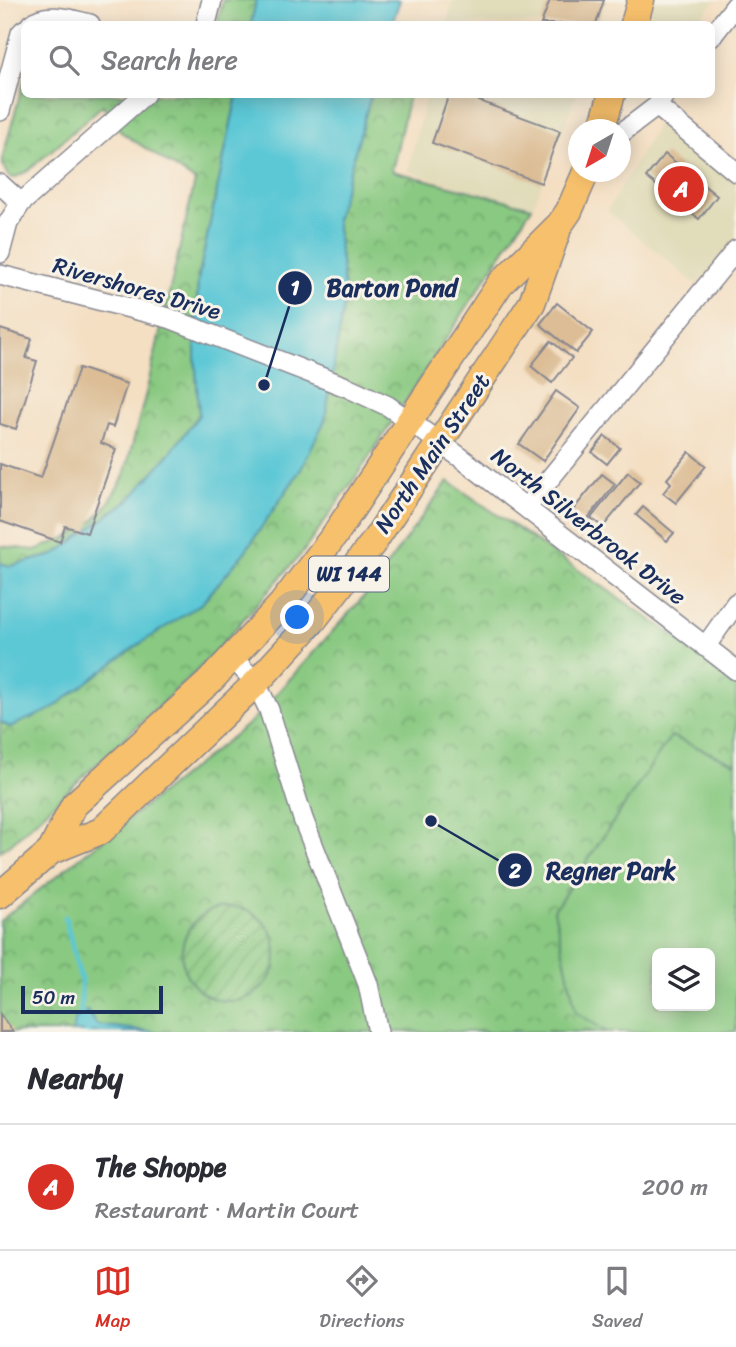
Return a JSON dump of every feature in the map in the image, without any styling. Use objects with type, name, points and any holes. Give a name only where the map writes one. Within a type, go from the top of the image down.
[{"type":"main road","points":[[635,21],[641,0]]},
{"type":"main road","points":[[604,119],[611,98]]},
{"type":"main road","name":"North Main Street","points":[[51,851],[74,805],[233,658],[281,606],[334,536],[500,284],[560,224],[582,182]]},
{"type":"main road","name":"North Main Street","points":[[5,884],[51,851],[101,831],[256,684],[312,622],[373,543],[532,303],[560,224]]},
{"type":"street","points":[[207,21],[212,0]]},
{"type":"street","points":[[715,32],[736,5]]},
{"type":"street","points":[[34,21],[61,17],[78,21]]},
{"type":"street","points":[[0,111],[21,33]]},
{"type":"street","points":[[0,253],[8,223],[21,203],[140,98]]},
{"type":"street","points":[[631,126],[661,100],[736,172]]},
{"type":"street","points":[[0,184],[21,203]]},
{"type":"street","points":[[526,508],[736,250]]},
{"type":"street","name":"Rivershores Drive","points":[[0,275],[169,318],[349,387],[388,406],[410,422]]},
{"type":"street","name":"North Silverbrook Drive","points":[[410,422],[736,670]]},
{"type":"street","points":[[705,647],[736,603]]},
{"type":"street","points":[[233,658],[256,684],[269,710],[303,819],[368,984],[378,1032]]},
{"type":"shaded area","points":[[453,0],[606,0],[600,21],[447,21]]},
{"type":"shaded area","points":[[653,0],[716,0],[698,21],[648,21]]},
{"type":"shaded area","points":[[425,98],[575,98],[532,209],[408,171]]},
{"type":"shaded area","points":[[662,117],[736,182],[736,239],[697,285],[607,211],[624,182],[631,182],[631,170]]},
{"type":"green space","points":[[223,0],[256,0],[252,21],[218,21]]},
{"type":"green space","points":[[21,91],[21,98],[236,98],[198,280],[195,355],[199,414],[171,452],[130,499],[54,555],[10,566],[0,563],[0,546],[35,550],[69,537],[94,520],[108,504],[124,476],[195,181],[121,132],[103,105],[28,171],[14,178],[8,176],[3,165],[3,156]]},
{"type":"green space","points":[[370,98],[408,98],[392,171],[532,207],[364,465],[303,552],[205,663],[13,842],[0,851],[0,722],[10,727],[202,603],[244,553],[301,469],[345,297],[336,219]]},
{"type":"green space","points":[[448,481],[736,678],[736,1032],[0,1032],[0,921],[252,721],[366,594]]},
{"type":"green space","points":[[671,736],[736,764],[736,1032],[607,1032],[576,1012],[554,910]]},
{"type":"green space","points":[[229,907],[247,910],[262,921],[273,936],[276,954],[273,972],[262,987],[247,998],[229,1001],[211,998],[196,987],[185,972],[182,954],[185,936],[196,921],[211,910]]},
{"type":"water","points":[[256,0],[400,0],[393,21],[252,21]]},
{"type":"water","points":[[236,98],[370,98],[336,219],[345,296],[325,420],[301,469],[244,553],[202,603],[135,647],[50,710],[10,727],[0,722],[0,563],[10,566],[54,555],[130,499],[199,415],[195,355],[198,280]]},
{"type":"water","points":[[87,1011],[97,1025],[155,1032],[73,1032],[74,1020]]},
{"type":"building","points":[[550,0],[604,0],[597,21],[542,21]]},
{"type":"building","points":[[448,98],[480,98],[479,101],[560,131],[541,183],[432,143]]},
{"type":"building","points":[[665,154],[717,196],[699,219],[646,177]]},
{"type":"building","points":[[557,303],[593,332],[576,353],[540,324]]},
{"type":"building","points":[[0,329],[32,339],[26,358],[37,361],[16,429],[0,424]]},
{"type":"building","points":[[551,341],[572,358],[552,383],[531,366]]},
{"type":"building","points":[[79,368],[127,384],[113,427],[107,425],[101,443],[116,449],[87,533],[65,526],[60,542],[0,521],[0,464],[41,478]]},
{"type":"building","points":[[556,391],[580,408],[543,461],[519,444]]},
{"type":"building","points":[[605,436],[620,448],[607,464],[592,452]]},
{"type":"building","points":[[689,452],[706,466],[676,503],[663,493],[671,483],[667,479]]},
{"type":"building","points":[[628,472],[640,482],[603,527],[591,518]]},
{"type":"building","points":[[602,474],[615,484],[585,522],[572,511]]},
{"type":"building","points":[[643,507],[674,533],[667,541],[636,515]]},
{"type":"building","points":[[0,1014],[13,1032],[0,1032]]},
{"type":"waterway","points":[[65,917],[81,981],[81,1015],[88,1032]]},
{"type":"place","name":"The Shoppe","points":[[681,189]]},
{"type":"place","name":"Barton Pond","points":[[264,385]]},
{"type":"place","name":"Regner Park","points":[[431,821]]}]
